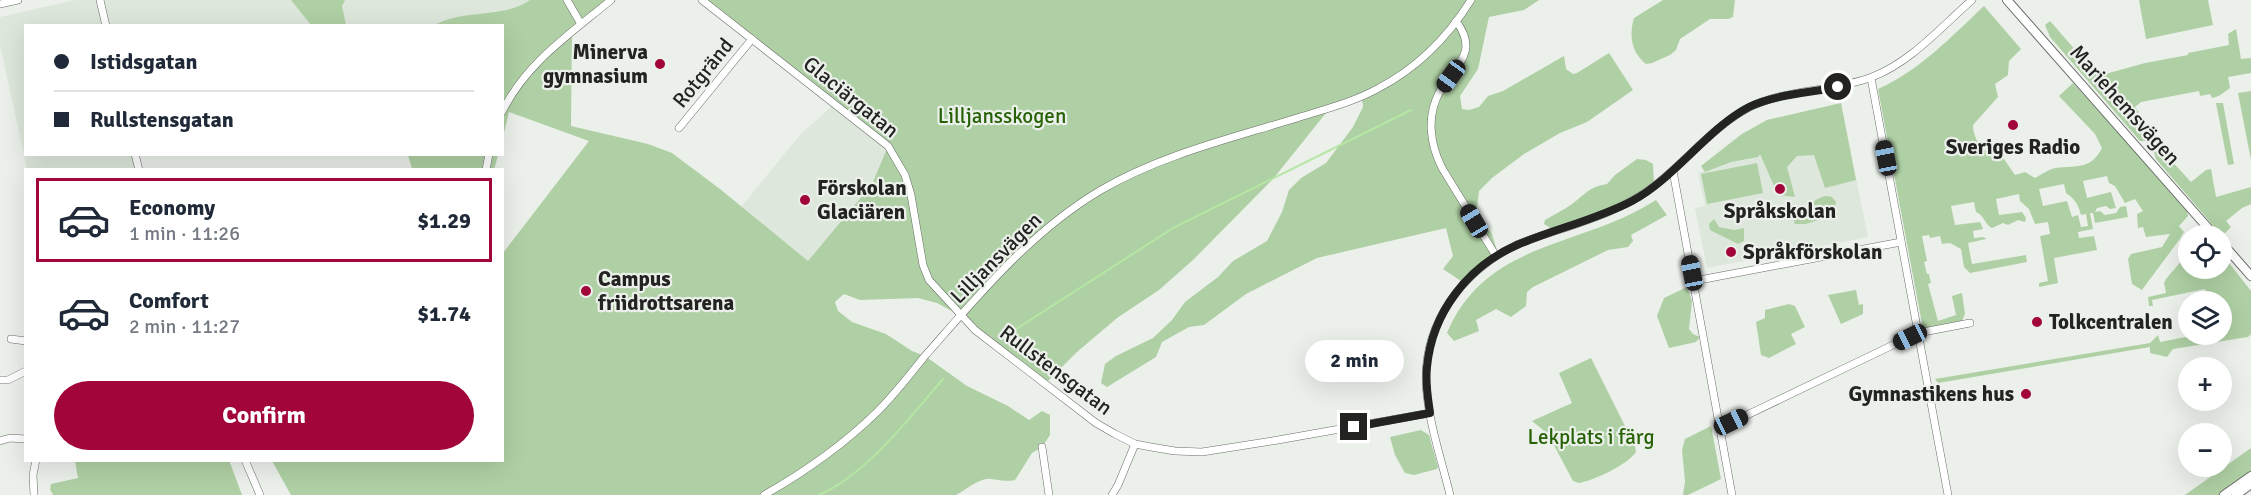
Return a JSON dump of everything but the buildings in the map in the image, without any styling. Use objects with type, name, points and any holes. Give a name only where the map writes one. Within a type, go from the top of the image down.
[{"type":"street","points":[[0,4],[18,0]]},
{"type":"street","points":[[100,0],[106,24]]},
{"type":"street","points":[[567,0],[581,24]]},
{"type":"street","points":[[504,108],[531,68],[561,40],[611,0]]},
{"type":"street","name":"Glaciärgatan","points":[[702,0],[888,146],[897,159],[911,195],[916,231],[929,280],[961,316]]},
{"type":"street","name":"Lilljansvägen","points":[[764,495],[804,471],[857,430],[892,395],[961,316],[1030,243],[1062,217],[1100,191],[1162,160],[1342,104],[1375,90],[1418,62],[1439,42],[1471,0]]},
{"type":"street","points":[[1450,495],[1430,413],[1426,384],[1428,357],[1443,312],[1451,297],[1476,270],[1496,256],[1523,243],[1632,201],[1673,171],[1728,122],[1749,107],[1769,100],[1838,87],[1870,78],[1909,56],[1972,0]]},
{"type":"street","name":"Mariehemsvägen","points":[[2007,0],[2205,225]]},
{"type":"street","points":[[1456,21],[1465,35],[1465,55],[1440,92],[1431,123],[1431,139],[1442,168],[1496,256]]},
{"type":"street","name":"Rotgränd","points":[[679,128],[752,39]]},
{"type":"street","points":[[1870,78],[1948,495]]},
{"type":"street","points":[[1673,171],[1732,495]]},
{"type":"street","points":[[1694,281],[1901,242]]},
{"type":"street","points":[[2232,254],[2251,276]]},
{"type":"street","name":"Rullstensgatan","points":[[961,316],[975,330],[1096,423],[1135,444],[1175,451],[1202,452],[1430,413]]},
{"type":"street","points":[[1720,428],[1918,333],[1970,323]]},
{"type":"street","points":[[11,339],[24,341]]},
{"type":"street","points":[[0,380],[8,380],[24,372]]},
{"type":"street","points":[[0,441],[10,438],[24,439]]},
{"type":"street","points":[[1112,495],[1135,444]]},
{"type":"street","points":[[1042,447],[1048,495]]},
{"type":"street","points":[[34,495],[33,475],[36,462]]},
{"type":"street","points":[[246,462],[260,495]]},
{"type":"street","points":[[2224,495],[2251,476]]},
{"type":"street","points":[[2236,495],[2251,484]]},
{"type":"shaded area","points":[[75,0],[567,0],[499,24],[24,24],[24,155],[0,45],[0,17]]},
{"type":"shaded area","name":"Språkskolan","points":[[1841,103],[1868,237],[1707,268],[1695,208],[1705,206],[1698,173],[1704,171],[1701,166],[1741,134],[1767,120]]},
{"type":"shaded area","points":[[834,104],[888,146],[872,183],[808,261],[741,207],[799,136]]},
{"type":"shaded area","points":[[24,156],[132,156],[135,168],[27,168]]},
{"type":"green space","points":[[291,0],[345,0],[342,6],[346,24],[310,24]]},
{"type":"green space","name":"Lilljansskogen","points":[[530,0],[611,0],[572,31],[571,126],[648,144],[672,153],[808,261],[872,184],[888,146],[702,0],[1539,0],[1524,10],[1489,17],[1478,69],[1460,96],[1462,109],[1469,110],[1479,107],[1488,96],[1503,91],[1564,56],[1566,69],[1573,74],[1609,53],[1633,90],[1587,122],[1560,133],[1524,154],[1479,191],[1477,208],[1492,234],[1498,254],[1464,283],[1443,269],[1453,256],[1446,228],[1317,258],[1246,294],[1204,325],[1189,327],[1162,342],[1156,357],[1107,387],[1101,383],[1105,364],[1153,338],[1172,320],[1185,302],[1218,277],[1233,261],[1267,241],[1282,212],[1289,190],[1301,178],[1326,163],[1353,127],[1363,107],[1362,97],[1330,108],[1273,179],[1193,260],[1159,290],[1117,318],[1077,352],[1045,384],[961,316],[937,303],[918,298],[860,300],[844,294],[835,302],[838,311],[852,322],[886,334],[912,351],[925,356],[967,386],[1008,406],[1029,420],[1042,411],[1050,415],[1050,435],[1042,447],[1032,453],[1015,480],[982,480],[956,495],[291,495],[273,462],[504,462],[504,252],[589,141],[509,112],[504,133],[504,24],[437,24],[458,17],[508,10]]},
{"type":"green space","points":[[1663,0],[1735,0],[1733,17],[1710,19],[1680,39],[1676,50],[1670,55],[1646,64],[1637,54],[1632,43],[1634,18]]},
{"type":"green space","points":[[2139,0],[2208,0],[2213,25],[2146,39]]},
{"type":"green space","points":[[1984,6],[2021,49],[2009,61],[2008,75],[1995,84],[1998,97],[1973,125],[1977,140],[1984,149],[1987,152],[1997,149],[2015,175],[2025,172],[2035,178],[2053,169],[2083,165],[2098,155],[2102,148],[2095,134],[2059,96],[2073,83],[2187,209],[2188,216],[2178,225],[2178,241],[2142,290],[2132,284],[2128,259],[2131,254],[2162,247],[2170,234],[2146,237],[2143,227],[2138,228],[2137,214],[2143,211],[2135,199],[2125,203],[2115,186],[2109,183],[2107,176],[2083,181],[2087,198],[2111,192],[2116,208],[2110,209],[2106,206],[2097,208],[2095,212],[2100,211],[2105,215],[2116,213],[2120,207],[2126,206],[2128,217],[2095,223],[2093,213],[2090,213],[2093,229],[2078,232],[2079,238],[2094,236],[2097,250],[2054,258],[2058,283],[2039,287],[2039,283],[2048,281],[2040,236],[2050,234],[2048,222],[2035,224],[2029,209],[2020,201],[2019,194],[1996,199],[1999,215],[2022,212],[2026,218],[2025,222],[2018,220],[2008,225],[2003,223],[1992,228],[1976,212],[1974,202],[1951,206],[1955,225],[1980,222],[1983,229],[1973,231],[1974,238],[1984,237],[1986,239],[1968,243],[1972,264],[2026,255],[2027,262],[1970,273],[1964,267],[1961,249],[1950,243],[1942,244],[1940,236],[1930,238],[1929,235],[1922,236],[1927,261],[1924,262],[1931,283],[1928,284],[1938,321],[1956,315],[1952,296],[1962,293],[1965,314],[1962,321],[1923,329],[1878,89],[1907,73],[1947,41]],"holes":[[[2064,184],[2066,193],[2072,197],[2081,215],[2086,214],[2088,226],[2081,227],[2078,215],[2072,217],[2067,201],[2043,206],[2039,189]]]},
{"type":"green space","points":[[2050,21],[2098,76],[2145,63],[2229,45],[2228,34],[2236,29],[2241,59],[2251,58],[2251,73],[2228,77],[2230,88],[2212,98],[2210,94],[2200,96],[2199,91],[2141,102],[2135,107],[2139,112],[2135,116],[2151,135],[2145,141],[2140,141],[2050,37],[2045,25]]},
{"type":"green space","points":[[2251,91],[2251,160],[2238,93]]},
{"type":"green space","points":[[1841,103],[1856,180],[1825,188],[1814,155],[1797,156],[1787,167],[1795,197],[1778,195],[1760,154],[1758,157],[1731,162],[1705,172],[1701,166],[1742,134],[1767,120]]},
{"type":"green space","points":[[2216,103],[2223,103],[2234,164],[2228,165]]},
{"type":"green space","points":[[2159,147],[2191,182],[2206,170],[2211,169],[2216,197],[2251,187],[2251,204],[2226,221],[2229,225],[2213,225],[2156,159],[2154,152]]},
{"type":"green space","points":[[408,156],[498,156],[495,168],[412,168]]},
{"type":"green space","points":[[1637,159],[1653,164],[1654,186],[1632,201],[1555,231],[1544,224],[1545,220],[1572,204],[1589,190],[1607,184]]},
{"type":"green space","points":[[1757,163],[1763,193],[1707,204],[1701,174]]},
{"type":"green space","points":[[1826,196],[1832,197],[1836,202],[1835,207],[1824,208],[1821,219],[1806,224],[1795,224],[1793,214]]},
{"type":"green space","points":[[1656,200],[1667,215],[1631,235],[1633,241],[1628,247],[1608,250],[1533,287],[1527,292],[1526,306],[1511,317],[1496,309],[1476,320],[1479,331],[1454,341],[1447,333],[1464,303],[1486,280],[1511,263],[1538,250],[1627,216]]},
{"type":"green space","points":[[1714,219],[1719,227],[1734,230],[1744,228],[1744,241],[1738,244],[1710,230],[1709,224]]},
{"type":"green space","points":[[2178,265],[2178,279],[2232,279],[2232,267],[2251,291],[2251,334],[2248,337],[2232,340],[2232,291],[2205,291],[2205,289],[2178,291],[2178,295],[2152,300],[2153,306],[2149,306],[2148,297],[2166,293],[2164,283]]},
{"type":"green space","points":[[1687,287],[1692,301],[1689,329],[1700,337],[1696,342],[1669,348],[1657,316],[1664,298]]},
{"type":"green space","points":[[1856,290],[1859,305],[1863,304],[1863,314],[1841,324],[1828,295]]},
{"type":"green space","points":[[1789,304],[1795,306],[1805,327],[1791,334],[1796,344],[1769,358],[1761,355],[1756,322],[1765,318],[1765,310]]},
{"type":"green space","points":[[2158,335],[2160,342],[2178,338],[2178,345],[2198,345],[2173,349],[2167,357],[2150,353],[2150,347],[1938,383],[1935,379],[2150,343]]},
{"type":"green space","name":"Lekplats i färg","points":[[1591,358],[1636,452],[1626,462],[1610,471],[1579,483],[1573,481],[1548,434],[1532,421],[1572,403],[1559,373]]},
{"type":"green space","points":[[1711,426],[1721,479],[1688,495],[1683,495],[1685,481],[1682,450],[1685,439]]},
{"type":"green space","points":[[1421,430],[1429,435],[1438,467],[1414,475],[1405,473],[1395,455],[1390,437]]},
{"type":"green space","points":[[2251,448],[2251,476],[2224,495],[2185,495],[2210,477],[2232,477],[2232,462]]},
{"type":"green space","points":[[75,462],[230,462],[242,495],[53,495],[50,489],[51,484],[78,478]]},
{"type":"waterway","points":[[1010,333],[1173,228],[1411,110]]},
{"type":"waterway","points":[[819,495],[854,474],[886,444],[943,379]]},
{"type":"place","name":"Minerva gymnasium","points":[[660,64]]},
{"type":"place","name":"Sveriges Radio","points":[[2013,125]]},
{"type":"place","name":"Språkskolan","points":[[1780,189]]},
{"type":"place","name":"Förskolan Glaciären","points":[[805,200]]},
{"type":"place","name":"Språkförskolan","points":[[1731,252]]},
{"type":"place","name":"Campus friidrottsarena","points":[[586,291]]},
{"type":"place","name":"Tolkcentralen","points":[[2037,322]]},
{"type":"place","name":"Gymnastikens hus","points":[[2026,394]]},
{"type":"route","points":[[1354,427],[1430,413],[1426,384],[1427,368],[1431,343],[1437,327],[1451,297],[1476,270],[1488,261],[1516,245],[1632,201],[1673,171],[1697,148],[1749,107],[1769,100],[1838,87]]}]
